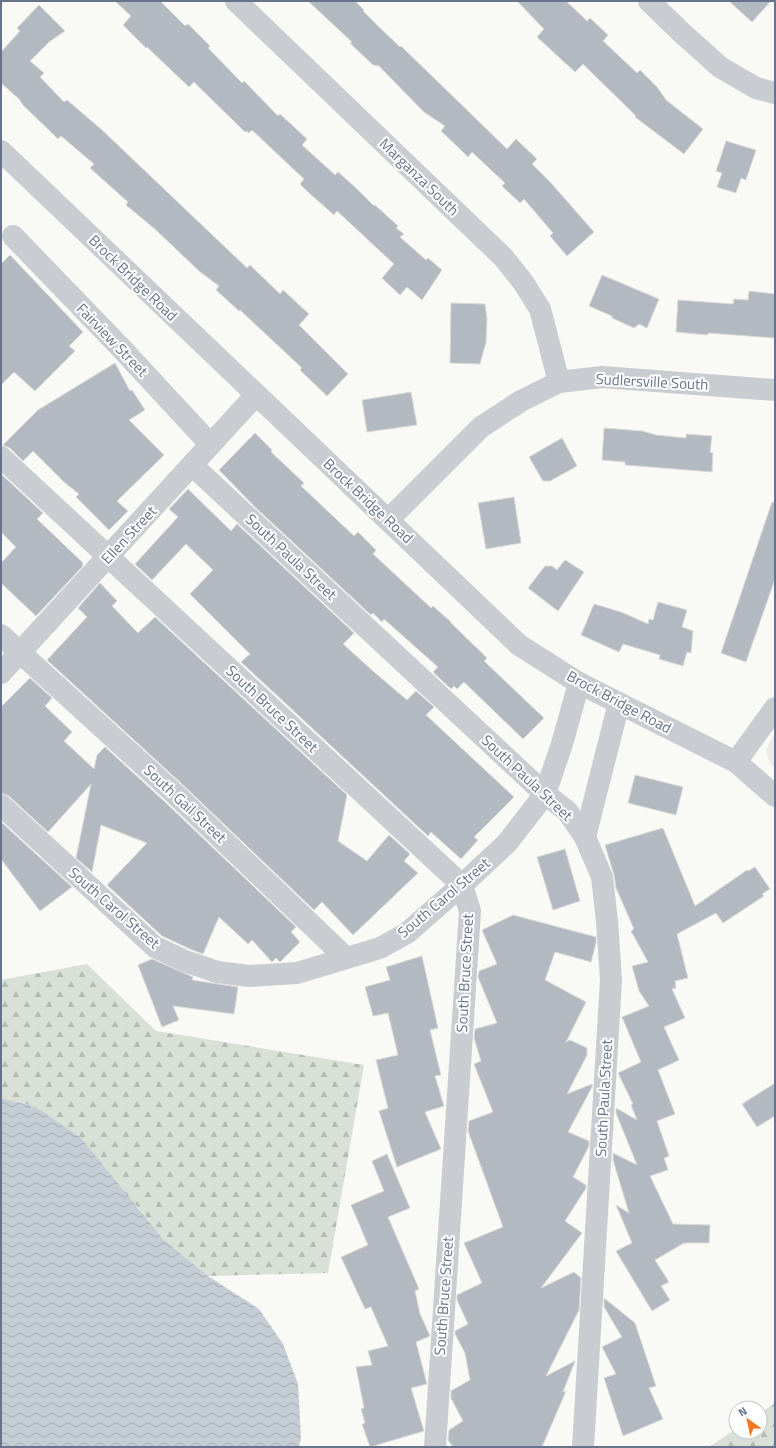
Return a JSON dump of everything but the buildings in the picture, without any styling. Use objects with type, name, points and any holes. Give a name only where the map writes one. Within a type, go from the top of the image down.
[{"type":"street","name":"Marganza South","points":[[236,1],[503,257],[523,282],[540,309],[559,382]]},
{"type":"street","points":[[649,1],[720,67],[756,88],[775,93]]},
{"type":"street","name":"Brock Bridge Road","points":[[1,151],[519,645],[579,683],[736,762],[775,796]]},
{"type":"street","name":"Fairview Street","points":[[13,236],[123,350],[210,444]]},
{"type":"street","name":"Sudlersville South","points":[[388,520],[481,427],[521,401],[559,382],[602,376],[775,390]]},
{"type":"street","name":"Ellen Street","points":[[1,674],[193,466],[210,444],[256,395]]},
{"type":"street","name":"South Bruce Street","points":[[1,457],[462,885],[470,911],[469,932],[458,1074],[435,1447]]},
{"type":"street","name":"South Paula Street","points":[[193,466],[545,794],[567,812],[585,837],[602,877],[611,980],[583,1447]]},
{"type":"street","name":"South Gail Street","points":[[1,635],[174,793],[346,958]]},
{"type":"street","name":"South Carol Street","points":[[1,804],[155,947],[185,961],[217,972],[249,976],[297,973],[380,948],[407,933],[507,843],[545,794],[562,744],[579,683]]},
{"type":"street","points":[[585,837],[619,703]]},
{"type":"street","points":[[736,762],[775,708]]},
{"type":"shaded area","points":[[775,733],[775,768],[770,763],[766,752]]},
{"type":"green space","points":[[87,964],[156,1031],[364,1065],[328,1273],[208,1276],[164,1240],[138,1207],[36,1107],[1,1098],[1,980]]},
{"type":"green space","points":[[775,1403],[775,1447],[709,1447],[728,1434],[728,1440],[768,1440],[768,1408]]},
{"type":"water","points":[[1,1098],[36,1107],[81,1138],[164,1240],[208,1276],[259,1309],[283,1344],[298,1384],[301,1438],[299,1447],[1,1447]]}]
